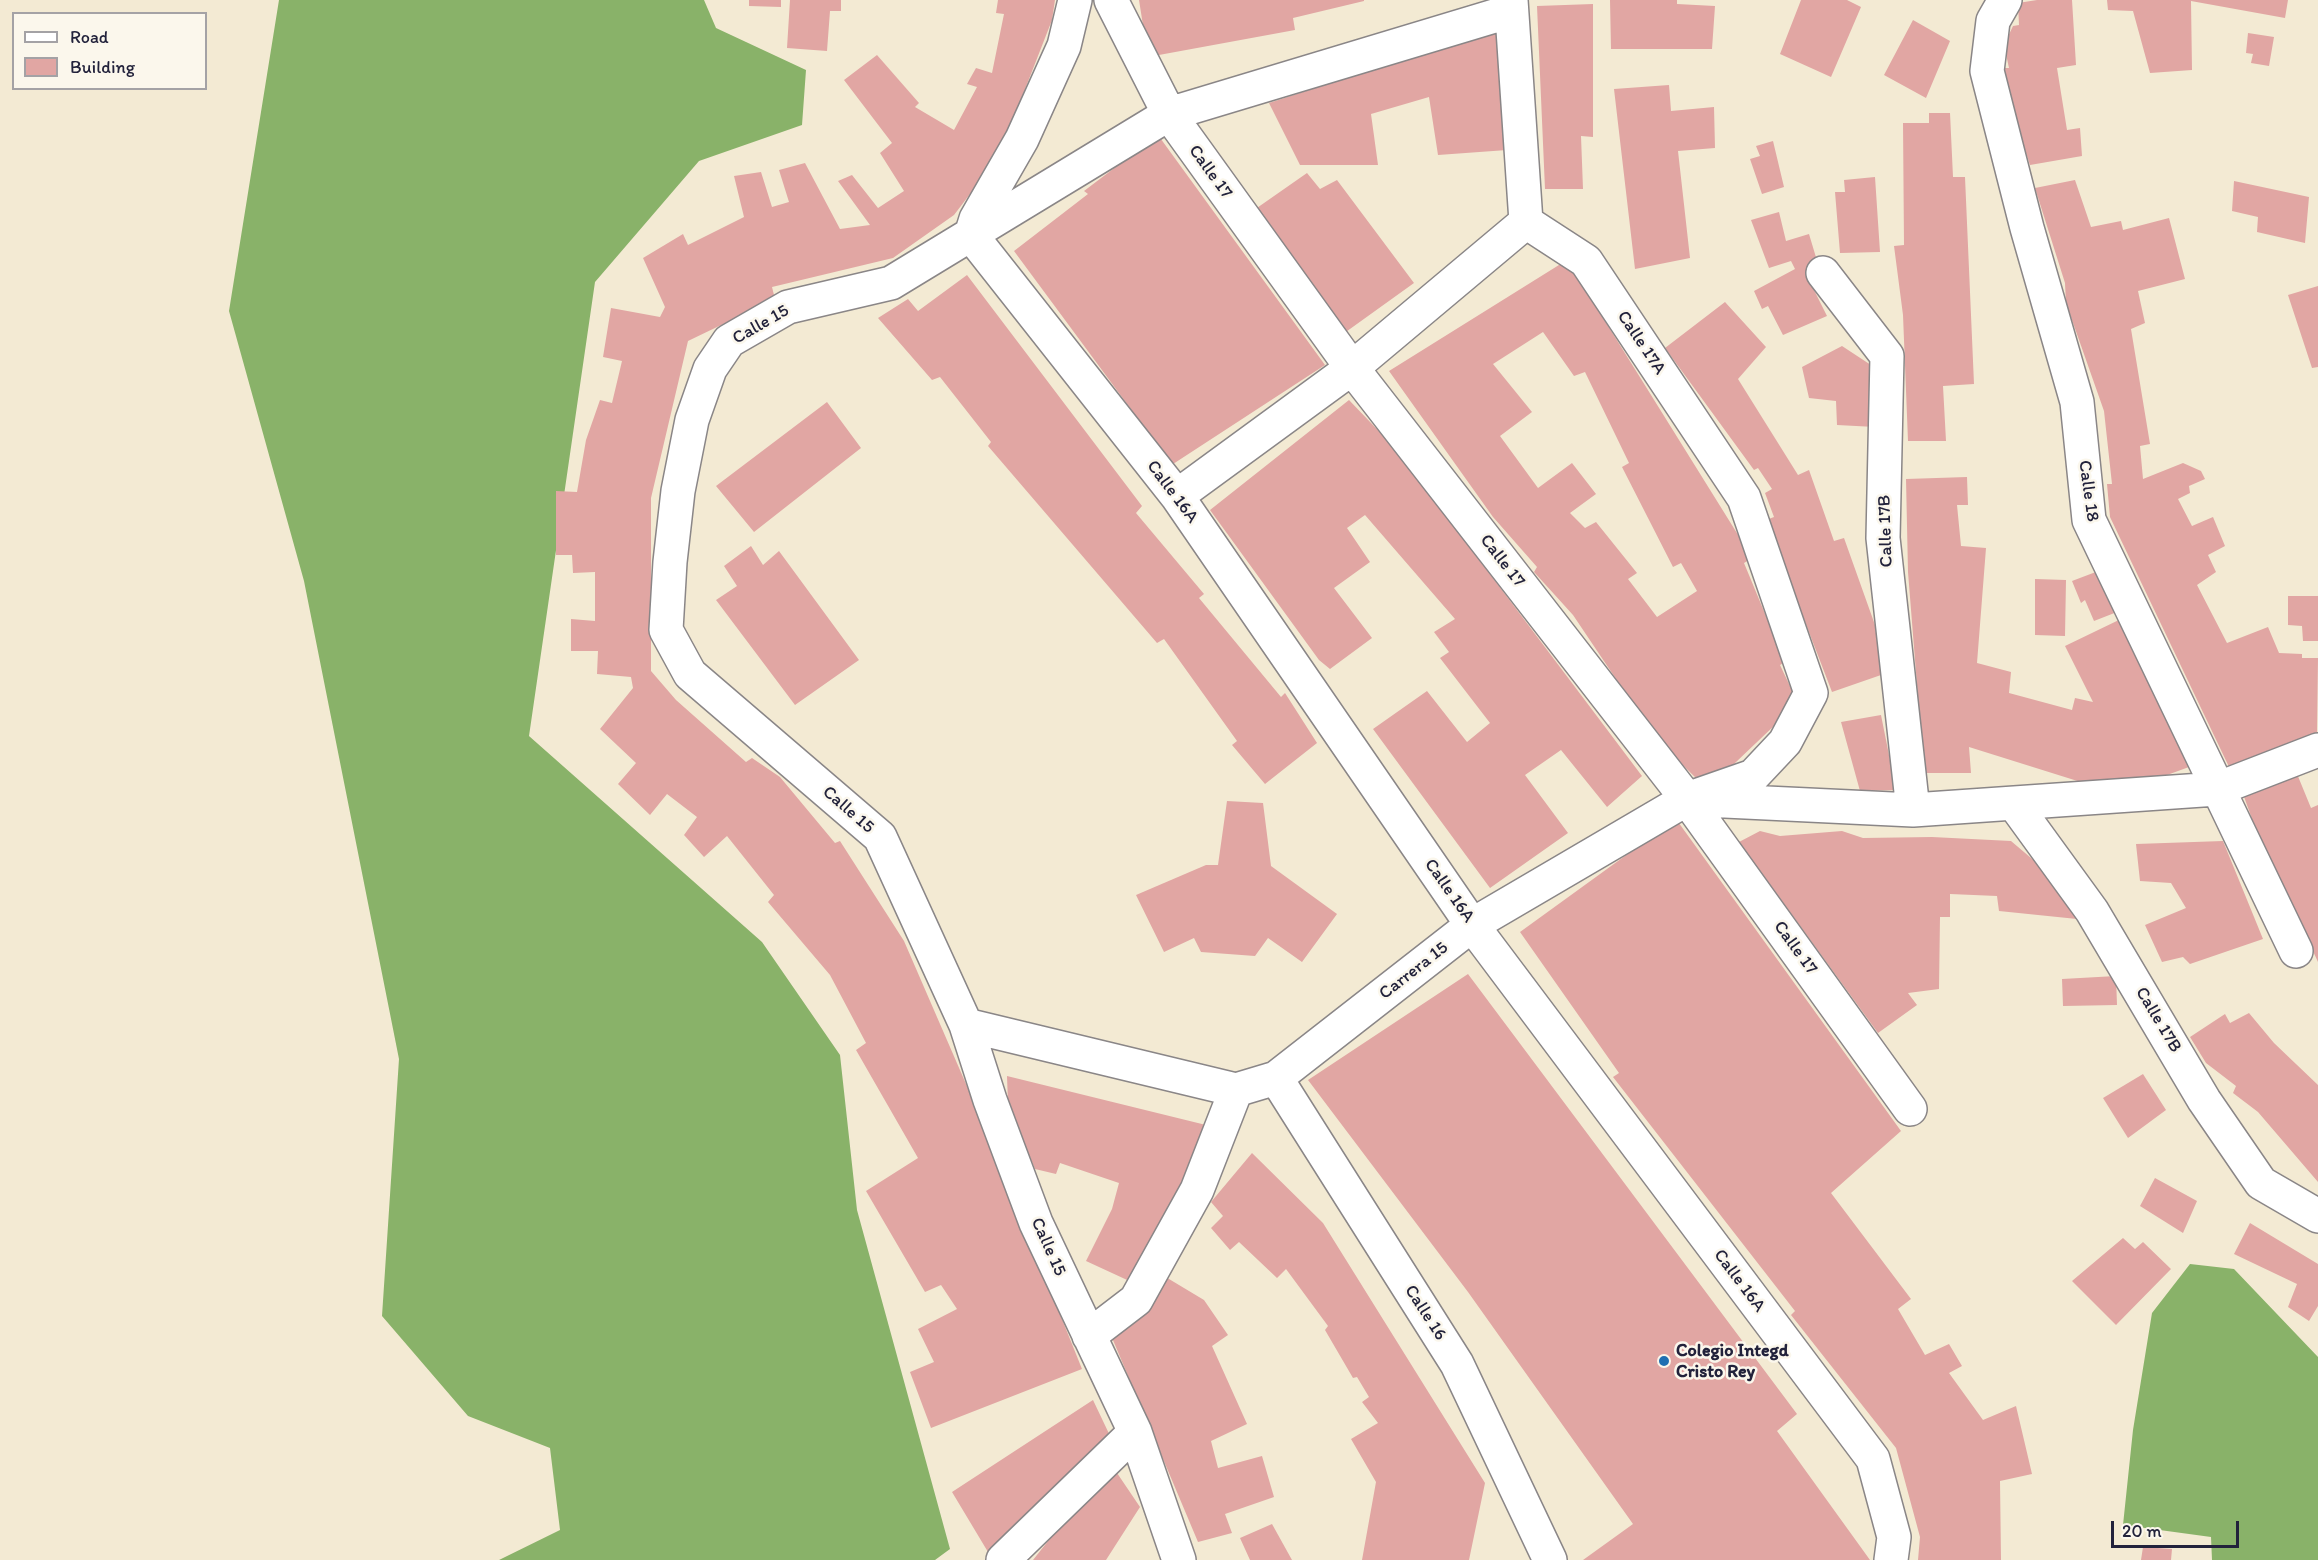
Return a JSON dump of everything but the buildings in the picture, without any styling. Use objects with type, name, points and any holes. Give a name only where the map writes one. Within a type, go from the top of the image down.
[{"type":"street","points":[[971,235],[976,219],[1022,139],[1064,46],[1075,0]]},
{"type":"street","name":"Calle 17","points":[[1112,0],[1168,114],[1352,368],[1688,799],[1910,1109]]},
{"type":"street","name":"Calle 18","points":[[2005,0],[1993,21],[1987,71],[2027,228],[2077,402],[2089,520],[2296,951]]},
{"type":"street","points":[[1177,496],[1352,368],[1526,222],[1511,5]]},
{"type":"street","name":"Calle 15","points":[[1179,1560],[1135,1432],[1036,1223],[990,1100],[966,1025],[880,837],[690,674],[666,630],[670,562],[678,491],[690,432],[710,369],[729,341],[788,307],[891,283],[1168,114],[1511,5]]},
{"type":"street","name":"Calle 17A","points":[[1526,222],[1586,261],[1744,498],[1811,693]]},
{"type":"street","name":"Calle 16A","points":[[971,235],[1177,496],[1472,925],[1873,1459],[1894,1538],[1891,1560]]},
{"type":"street","name":"Calle 17B","points":[[1823,273],[1887,356],[1883,538],[1912,810]]},
{"type":"street","name":"Carrera 15","points":[[1236,1090],[1276,1078],[1472,925],[1688,799],[1753,777],[1785,742],[1811,693]]},
{"type":"street","points":[[1688,799],[1912,810],[2015,805],[2217,789],[2318,750]]},
{"type":"street","name":"Calle 17B","points":[[2015,805],[2092,911],[2204,1100],[2261,1183],[2318,1216]]},
{"type":"street","points":[[966,1025],[1236,1090],[1197,1190],[1136,1300],[1089,1336]]},
{"type":"street","name":"Calle 16","points":[[1276,1078],[1457,1364],[1550,1560]]},
{"type":"street","points":[[1003,1560],[1135,1432]]},
{"type":"green space","points":[[279,0],[704,0],[716,28],[806,70],[802,125],[699,161],[595,282],[529,736],[762,942],[840,1055],[857,1210],[950,1549],[935,1560],[499,1560],[560,1530],[550,1448],[468,1416],[382,1316],[399,1059],[304,581],[229,311]]},
{"type":"green space","points":[[2190,1264],[2234,1269],[2318,1357],[2318,1560],[2212,1560],[2211,1537],[2123,1525],[2133,1430],[2152,1313]]},
{"type":"place","name":"Colegio Integd Cristo Rey","points":[[1664,1361]]}]
